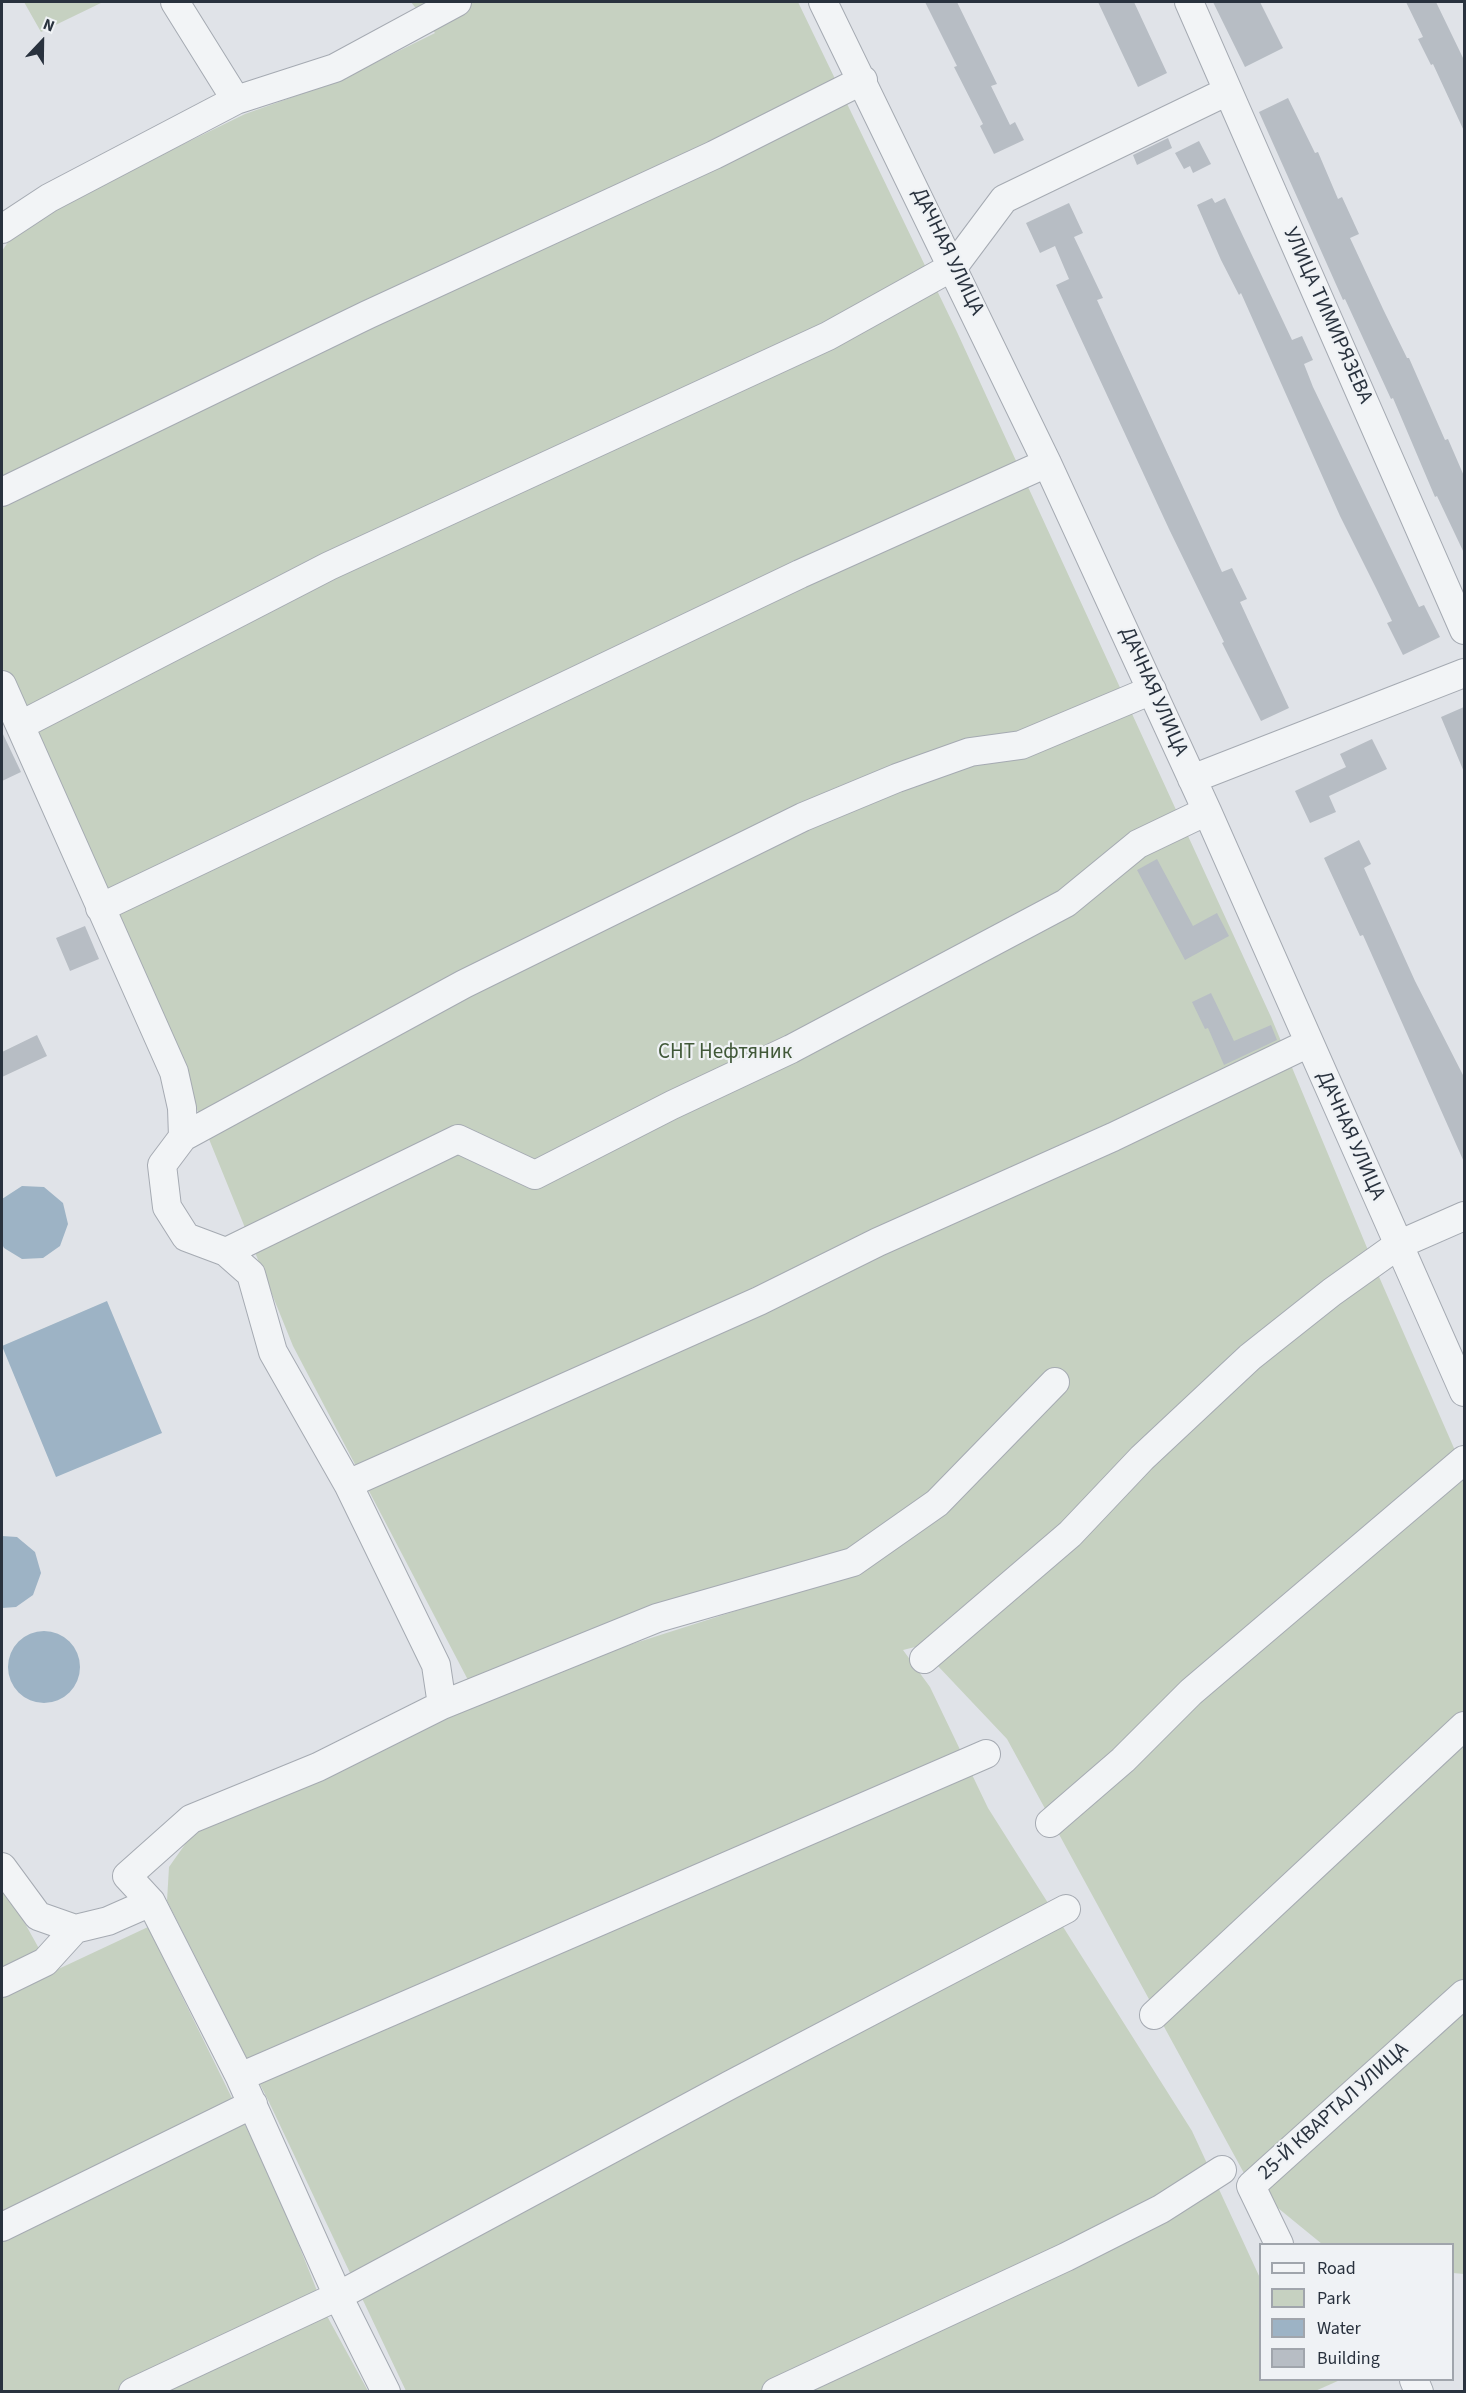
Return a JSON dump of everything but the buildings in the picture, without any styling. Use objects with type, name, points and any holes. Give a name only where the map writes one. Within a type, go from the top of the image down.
[{"type":"street","points":[[175,2],[236,100]]},
{"type":"street","name":"ДАЧНАЯ УЛИЦА","points":[[823,2],[954,266],[1152,690],[1464,1392]]},
{"type":"street","name":"УЛИЦА ТИМИРЯЗЕВА","points":[[1188,2],[1464,630]]},
{"type":"street","points":[[2,229],[49,198],[236,100],[335,68],[440,5]]},
{"type":"street","points":[[2,492],[367,315],[714,155],[863,80]]},
{"type":"street","points":[[21,725],[329,566],[828,336],[954,266],[1004,199],[1228,91]]},
{"type":"street","points":[[100,908],[800,574],[1047,463]]},
{"type":"street","points":[[1192,779],[1464,673]]},
{"type":"street","points":[[2,685],[174,1072],[182,1108],[183,1137]]},
{"type":"street","points":[[442,1705],[436,1665],[348,1484],[273,1352],[251,1274],[226,1252],[186,1237],[167,1207],[162,1165],[183,1137],[464,984],[803,817],[897,778],[970,752],[1021,745],[1152,690]]},
{"type":"street","points":[[226,1252],[458,1139],[536,1175],[672,1105],[791,1049],[1066,903],[1138,844],[1207,811]]},
{"type":"street","points":[[348,1484],[759,1301],[878,1242],[1113,1137],[1309,1043]]},
{"type":"street","points":[[924,1659],[1070,1534],[1142,1458],[1250,1357],[1332,1292],[1398,1245],[1464,1216]]},
{"type":"street","points":[[386,2391],[338,2296],[240,2077],[151,1902],[128,1876],[191,1819],[318,1767],[442,1705],[657,1618],[853,1562],[937,1503],[1055,1382]]},
{"type":"street","points":[[1050,1823],[1123,1760],[1191,1692],[1464,1460]]},
{"type":"street","points":[[1154,2015],[1464,1726]]},
{"type":"street","points":[[240,2077],[986,1754]]},
{"type":"street","points":[[2,1867],[38,1916],[75,1929],[108,1921],[151,1902]]},
{"type":"street","points":[[133,2391],[338,2296],[730,2085],[1066,1909]]},
{"type":"street","points":[[2,1983],[45,1962],[75,1929]]},
{"type":"street","name":"25-Й КВАРТАЛ УЛИЦА","points":[[1279,2243],[1251,2186],[1464,1994]]},
{"type":"street","points":[[2,2227],[253,2104]]},
{"type":"street","points":[[776,2391],[1066,2258],[1161,2209],[1222,2170]]},
{"type":"green space","points":[[24,2],[103,2],[41,32]]},
{"type":"green space","name":"СНТ Нефтяник","points":[[411,2],[798,2],[957,332],[1271,1017],[1380,1279],[1464,1471],[1464,2274],[1454,2273],[1454,2243],[1321,2243],[1251,2186],[1007,1739],[919,1646],[903,1650],[930,1687],[988,1808],[1192,2131],[1259,2276],[1259,2381],[1338,2381],[1313,2392],[406,2391],[269,2102],[167,1901],[169,1867],[193,1833],[447,1717],[582,1660],[848,1575],[468,1680],[293,1346],[157,1011],[2,667],[2,251],[12,236],[55,207],[245,114],[338,81],[435,33]]},
{"type":"green space","points":[[2,1882],[52,1972],[148,1927],[277,2190],[327,2316],[368,2391],[2,2391]]},
{"type":"water","points":[[22,1186],[44,1187],[63,1203],[68,1224],[60,1246],[43,1258],[22,1259],[4,1248],[2,1244],[2,1199]]},
{"type":"water","points":[[107,1301],[162,1433],[56,1477],[2,1346]]},
{"type":"water","points":[[2,1536],[17,1537],[35,1552],[41,1573],[33,1595],[16,1607],[2,1608]]},
{"type":"water","points":[[51,1631],[70,1641],[78,1653],[80,1667],[78,1681],[70,1693],[58,1701],[37,1703],[18,1693],[10,1681],[8,1660],[18,1641],[30,1633]]}]
